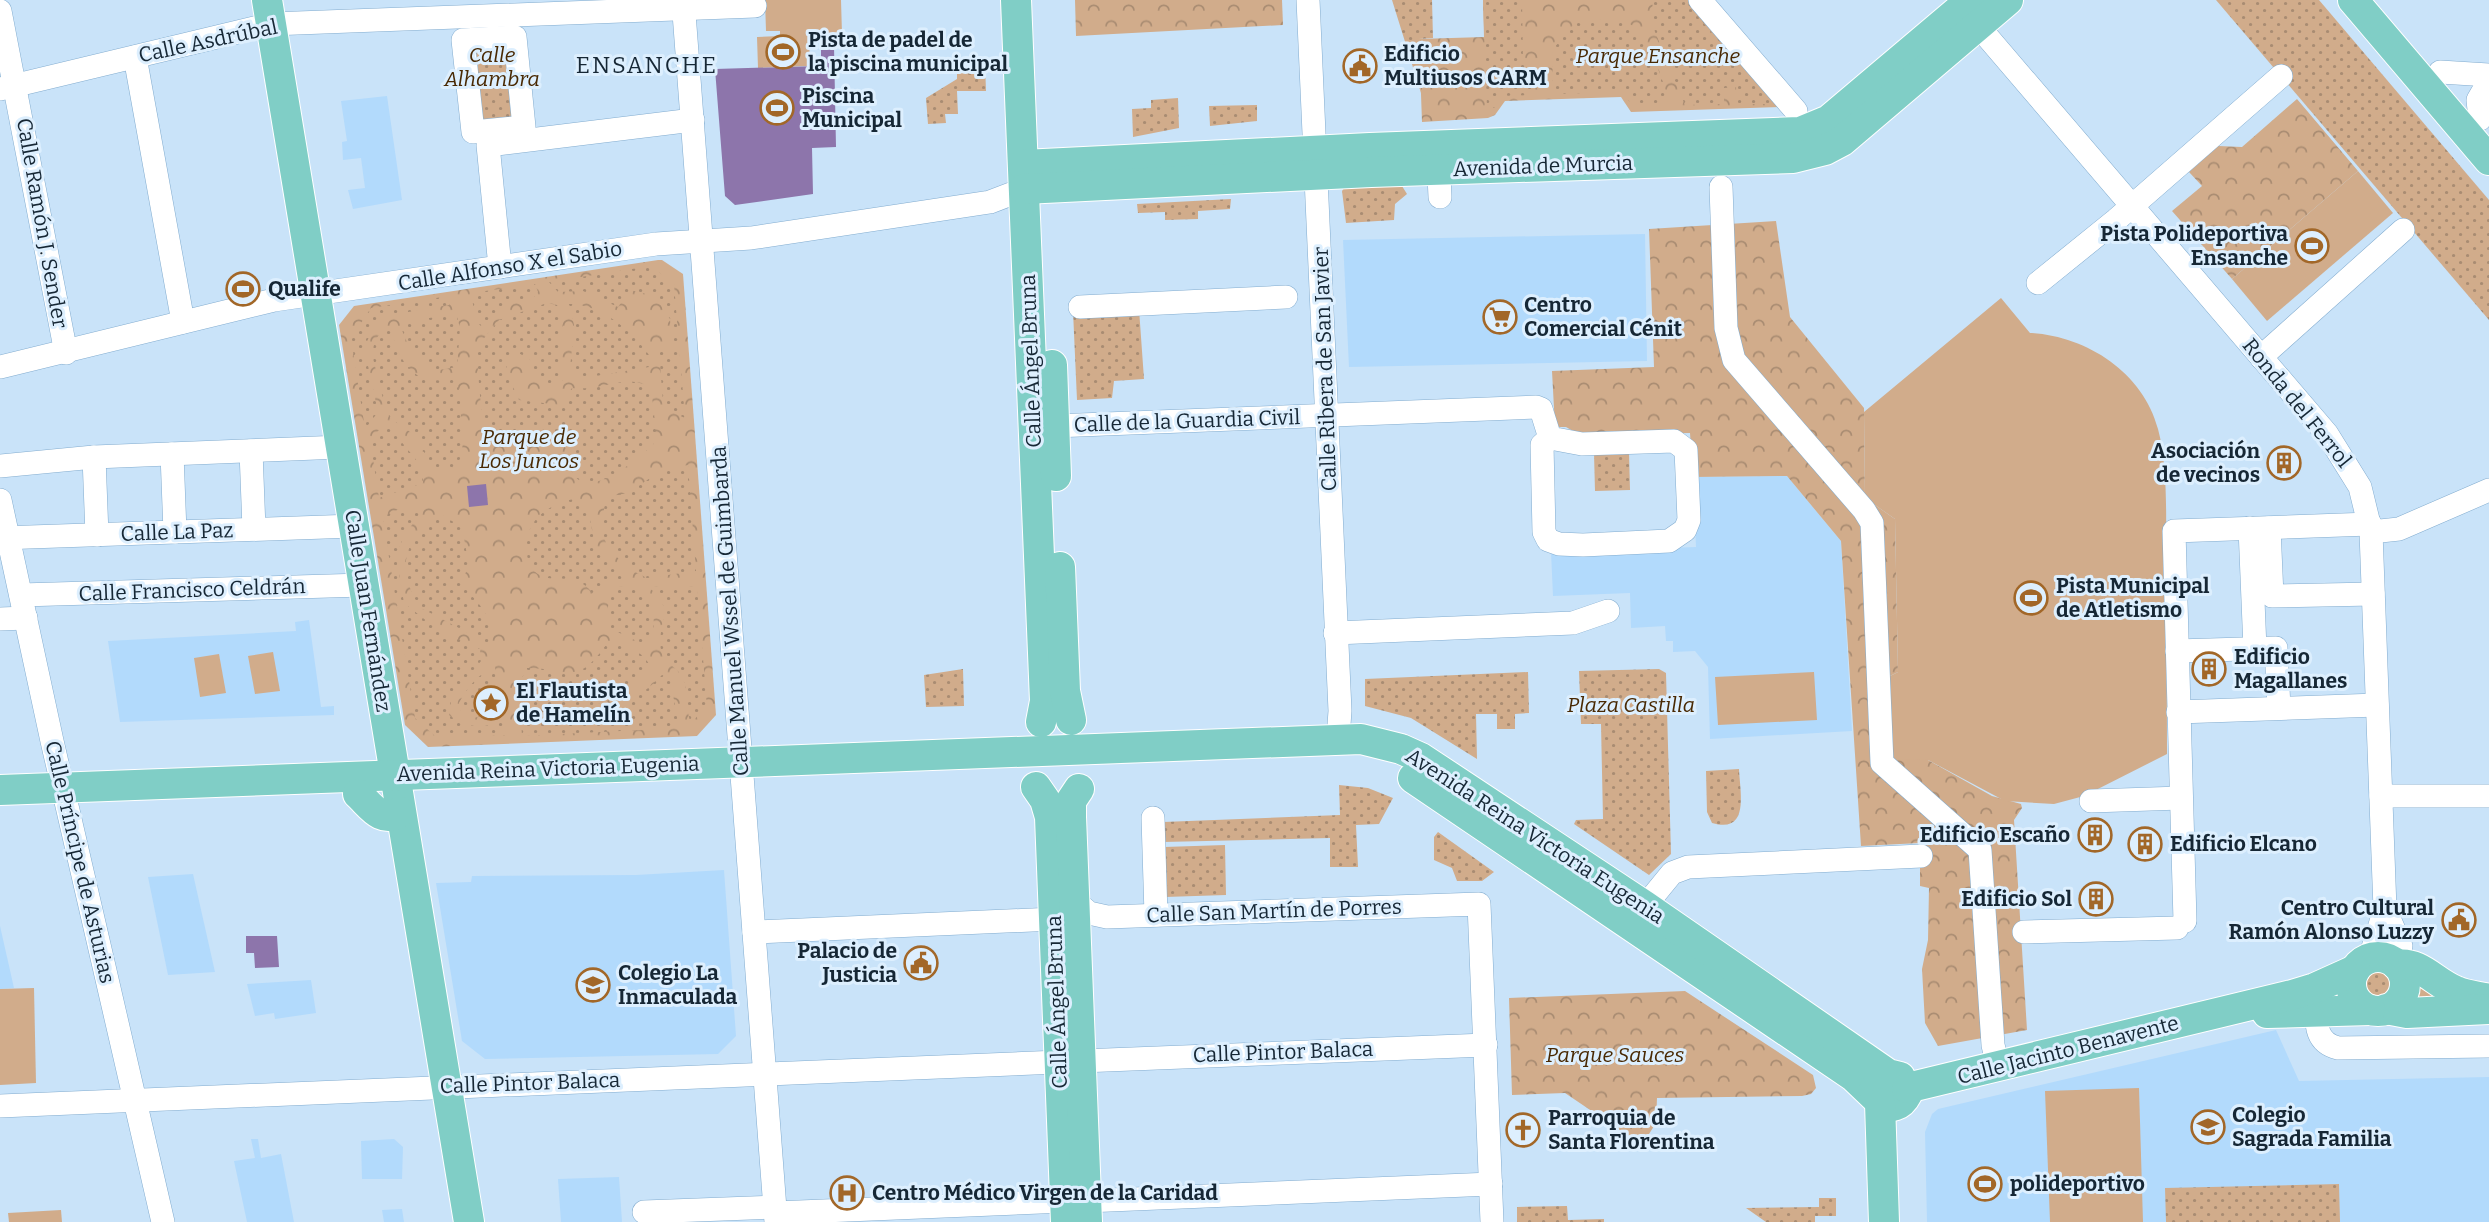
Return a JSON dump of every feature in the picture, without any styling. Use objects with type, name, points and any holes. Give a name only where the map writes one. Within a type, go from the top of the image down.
[{"type":"main road","name":"Calle Ángel Bruna","points":[[1016,0],[1034,176],[1054,426],[1065,691],[1071,720]]},
{"type":"main road","name":"Calle Ángel Bruna","points":[[1037,0],[1034,176],[1045,701],[1041,722]]},
{"type":"main road","name":"Avenida de Murcia","points":[[1034,176],[1315,162],[1439,170],[1800,132],[1829,120],[1967,8],[2008,0]]},
{"type":"main road","points":[[2353,0],[2489,160]]},
{"type":"main road","points":[[2380,0],[2485,124]]},
{"type":"main road","name":"Calle Juan Fernández","points":[[269,12],[468,1222]]},
{"type":"main road","points":[[1027,769],[1026,736],[1041,722],[1056,718],[1071,720],[1087,731],[1090,768]]},
{"type":"main road","name":"Avenida Reina Victoria Eugenia","points":[[1027,769],[1057,794],[1090,768],[1338,738],[1382,743],[1420,758],[1645,906],[1889,1099]]},
{"type":"main road","name":"Avenida Reina Victoria Eugenia","points":[[0,790],[65,796],[358,794],[742,771],[1090,768],[1338,757],[1392,766],[1889,1099]]},
{"type":"main road","name":"Calle Ángel Bruna","points":[[1076,1211],[1064,910],[1071,801],[1090,768]]},
{"type":"main road","name":"Calle Ángel Bruna","points":[[1027,769],[1045,800],[1050,817],[1064,910]]},
{"type":"main road","name":"Avenida Reina Victoria Eugenia","points":[[0,808],[65,796],[398,793]]},
{"type":"main road","points":[[2397,965],[2404,977],[2404,990],[2398,1002],[2378,1010],[2354,997],[2351,983],[2360,965],[2382,958],[2397,965],[2418,967],[2442,985],[2489,999]]},
{"type":"main road","name":"Calle Jacinto Benavente","points":[[2316,1000],[2360,965]]},
{"type":"main road","name":"Calle Jacinto Benavente","points":[[1889,1099],[1998,1066],[2228,1011],[2316,1000],[2407,1013],[2489,1009]]},
{"type":"main road","points":[[1884,1222],[1889,1099]]},
{"type":"main road","points":[[1889,1099],[1902,1222]]},
{"type":"street","name":"Calle Ribera de San Javier","points":[[1308,0],[1327,415],[1338,738]]},
{"type":"street","points":[[1700,0],[1796,111]]},
{"type":"street","name":"Calle Asdrúbal","points":[[8,87],[135,57],[269,12],[684,4],[755,6]]},
{"type":"street","name":"Calle Manuel Wssel de Guimbarda","points":[[684,4],[775,1214]]},
{"type":"street","name":"Ronda del Ferrol","points":[[1967,8],[2340,452],[2360,486],[2370,528],[2385,909],[2372,951],[2360,965]]},
{"type":"street","name":"Calle Ramón J. Sender","points":[[0,12],[8,87],[66,353]]},
{"type":"street","points":[[515,37],[524,127],[473,132],[463,40],[515,37]]},
{"type":"street","points":[[135,57],[183,322]]},
{"type":"street","points":[[2440,72],[2489,75]]},
{"type":"street","points":[[2038,283],[2132,206],[2281,76]]},
{"type":"street","points":[[2485,124],[2478,100],[2489,81]]},
{"type":"street","points":[[500,267],[488,145],[693,120]]},
{"type":"street","name":"Calle Alfonso X el Sabio","points":[[0,367],[274,300],[656,244],[751,238],[990,202],[1034,176]]},
{"type":"street","points":[[1721,187],[1726,328],[1734,360],[1864,510],[1872,523],[1882,762],[1980,850],[1993,1045],[1998,1066]]},
{"type":"street","points":[[2261,357],[2403,230]]},
{"type":"street","points":[[1080,307],[1286,297]]},
{"type":"street","name":"Calle de la Guardia Civil","points":[[1054,426],[1536,407],[1545,417],[1550,438]]},
{"type":"street","points":[[1550,438],[1581,444],[1674,441],[1683,445],[1686,450],[1689,506],[1685,530],[1669,541],[1571,545],[1548,540],[1544,533],[1541,459],[1542,445],[1550,438]]},
{"type":"street","points":[[0,466],[94,457],[341,447]]},
{"type":"street","points":[[251,451],[254,529]]},
{"type":"street","points":[[172,454],[175,532]]},
{"type":"street","points":[[94,457],[97,535]]},
{"type":"street","points":[[2024,932],[2181,925],[2181,798],[2174,531],[2260,528],[2399,529],[2489,490]]},
{"type":"street","name":"Calle Príncipe de Asturias","points":[[0,500],[4,538],[24,607],[163,1222]]},
{"type":"street","name":"Calle La Paz","points":[[4,538],[354,526]]},
{"type":"street","points":[[2260,528],[2273,596],[2373,594]]},
{"type":"street","points":[[2255,649],[2260,528]]},
{"type":"street","name":"Calle Francisco Celdrán","points":[[0,618],[24,607],[363,585]]},
{"type":"street","points":[[1335,633],[1573,623],[1608,611]]},
{"type":"street","points":[[2176,651],[2276,648],[2279,708]]},
{"type":"street","points":[[2178,712],[2377,705]]},
{"type":"street","points":[[2381,796],[2489,796]]},
{"type":"street","points":[[2091,801],[2181,798]]},
{"type":"street","points":[[1153,818],[1156,915]]},
{"type":"street","points":[[1645,906],[1672,873],[1688,867],[1921,856]]},
{"type":"street","name":"Calle San Martín de Porres","points":[[1064,910],[1098,916],[1479,904],[1486,1045]]},
{"type":"street","name":"Ronda del Ferrol","points":[[2385,909],[2401,946],[2397,965]]},
{"type":"street","points":[[754,932],[1064,910]]},
{"type":"street","points":[[2316,1000],[2319,1037],[2326,1045],[2338,1048],[2489,1046]]},
{"type":"street","points":[[1486,1045],[1492,1222]]},
{"type":"street","name":"Calle Pintor Balaca","points":[[0,1106],[1486,1045]]},
{"type":"street","points":[[644,1212],[775,1214],[1076,1211],[1491,1184]]},
{"type":"shaded area","name":"Piscina Municipal","points":[[821,46],[834,46],[836,147],[812,148],[813,194],[735,205],[725,196],[715,69],[821,66]]},
{"type":"shaded area","points":[[387,96],[402,200],[353,209],[348,190],[365,188],[361,158],[343,160],[342,142],[347,141],[341,101]]},
{"type":"shaded area","name":"Centro Comercial Cénit","points":[[1645,234],[1647,361],[1349,367],[1343,240]]},
{"type":"shaded area","points":[[1787,476],[1841,541],[1852,731],[1710,739],[1708,667],[1695,651],[1673,652],[1673,641],[1666,641],[1665,626],[1631,628],[1630,593],[1553,596],[1551,552],[1696,547],[1693,477]]},
{"type":"shaded area","points":[[486,484],[488,505],[469,507],[467,486]]},
{"type":"shaded area","points":[[309,620],[321,707],[334,706],[334,715],[120,722],[108,641],[296,631],[295,622]]},
{"type":"shaded area","name":"Colegio La Inmaculada","points":[[724,870],[736,1036],[718,1054],[485,1059],[462,1041],[436,883],[471,882],[472,876],[636,875]]},
{"type":"shaded area","points":[[193,874],[215,972],[168,975],[148,877]]},
{"type":"shaded area","points":[[0,926],[14,988],[0,989]]},
{"type":"shaded area","points":[[246,936],[277,936],[279,967],[255,968],[254,953],[246,953]]},
{"type":"shaded area","points":[[311,980],[316,1013],[275,1019],[274,1013],[255,1016],[247,984]]},
{"type":"shaded area","name":"Colegio Sagrada Familia","points":[[2276,1030],[2299,1081],[2489,1077],[2489,1222],[1927,1222],[1925,1132],[1932,1114],[1938,1109]]},
{"type":"shaded area","points":[[251,1139],[258,1139],[261,1158],[281,1154],[294,1222],[247,1222],[234,1161],[255,1158]]},
{"type":"shaded area","points":[[394,1139],[403,1147],[402,1179],[362,1179],[361,1141]]},
{"type":"shaded area","points":[[619,1177],[622,1222],[561,1222],[558,1179]]},
{"type":"shaded area","points":[[402,1209],[404,1222],[384,1222],[382,1210]]},
{"type":"green space","points":[[765,0],[841,0],[842,34],[809,36],[810,66],[758,68],[757,37],[780,36],[780,31],[766,31]]},
{"type":"green space","points":[[1075,0],[1282,0],[1283,25],[1076,36]]},
{"type":"green space","points":[[1392,0],[1432,0],[1433,38],[1419,39],[1421,93]]},
{"type":"green space","name":"Parque Ensanche","points":[[1483,0],[1689,0],[1780,107],[1631,112],[1621,97],[1505,101],[1495,115],[1488,118],[1422,122],[1419,39],[1484,37]]},
{"type":"green space","points":[[1483,0],[1522,0],[1523,64],[1529,72],[1532,95],[1502,96],[1494,108],[1487,108]]},
{"type":"green space","points":[[1653,0],[1684,0],[1772,104],[1737,104],[1736,87],[1724,88],[1724,104],[1685,105],[1651,22]]},
{"type":"green space","points":[[2216,0],[2319,0],[2489,200],[2489,320]]},
{"type":"green space","points":[[1602,19],[1626,22],[1638,31],[1661,77],[1668,106],[1633,107],[1623,92],[1552,94],[1553,49],[1576,22]]},
{"type":"green space","name":"Calle Alhambra","points":[[515,37],[524,127],[473,132],[463,40]]},
{"type":"green space","points":[[985,63],[986,91],[957,91],[958,114],[945,114],[946,123],[928,124],[926,98],[957,79],[957,65]]},
{"type":"green space","points":[[1178,98],[1179,128],[1133,137],[1132,109],[1151,108],[1151,100]]},
{"type":"green space","points":[[2297,99],[2358,171],[2232,279],[2172,211],[2202,186],[2189,172],[2218,146],[2242,147]]},
{"type":"green space","points":[[1257,105],[1257,121],[1210,126],[1209,106]]},
{"type":"green space","name":"Pista Polideportiva Ensanche","points":[[2358,171],[2393,213],[2267,321],[2232,279]]},
{"type":"green space","points":[[1402,186],[1407,194],[1395,204],[1394,220],[1346,223],[1342,191],[1345,187]]},
{"type":"green space","points":[[1231,199],[1230,209],[1198,211],[1198,219],[1165,220],[1165,212],[1138,213],[1137,204]]},
{"type":"green space","points":[[1776,221],[1790,317],[1864,408],[1865,498],[1895,519],[1898,672],[1886,678],[1928,760],[1992,796],[2021,804],[2022,808],[2014,820],[2027,1030],[1938,1046],[1925,1023],[1922,969],[1928,940],[1929,888],[1920,886],[1920,843],[1861,846],[1841,541],[1787,476],[1693,477],[1690,433],[1580,435],[1566,427],[1555,427],[1552,371],[1654,367],[1649,229]]},
{"type":"green space","name":"Parque de Los Juncos","points":[[658,260],[683,274],[716,715],[697,736],[428,747],[405,725],[339,325],[354,306]]},
{"type":"green space","points":[[651,266],[674,284],[685,418],[667,410],[663,403],[659,351],[672,349],[670,319],[655,296],[630,290],[618,307],[583,291],[558,292],[549,282]]},
{"type":"green space","points":[[535,284],[538,292],[534,297],[504,306],[481,326],[476,321],[471,293]]},
{"type":"green space","points":[[449,296],[449,305],[385,316],[378,320],[364,347],[378,412],[365,429],[351,338],[371,308]]},
{"type":"green space","name":"Pista Municipal de Atletismo","points":[[2001,298],[2030,333],[2072,341],[2109,361],[2126,374],[2140,390],[2158,429],[2165,475],[2167,754],[2084,796],[2054,804],[2005,801],[1928,760],[1888,759],[1886,678],[1898,672],[1895,519],[1865,498],[1864,412]]},
{"type":"green space","points":[[547,303],[557,305],[561,314],[560,363],[565,379],[551,386],[529,369],[531,360],[515,351],[505,370],[519,400],[560,405],[572,388],[633,382],[651,388],[656,431],[653,445],[624,468],[600,481],[588,483],[578,480],[571,470],[568,454],[561,441],[543,429],[520,426],[520,435],[500,443],[486,441],[483,431],[476,348],[499,320]]},
{"type":"green space","points":[[569,304],[592,308],[614,320],[634,337],[649,355],[649,367],[584,378],[575,376],[570,369],[574,325]]},
{"type":"green space","points":[[1139,309],[1144,379],[1114,381],[1112,398],[1077,400],[1073,311]]},
{"type":"green space","points":[[456,313],[460,328],[457,367],[433,371],[414,354],[402,330],[408,322]]},
{"type":"green space","points":[[391,329],[400,355],[417,375],[426,379],[457,380],[461,405],[462,454],[459,461],[447,470],[436,472],[413,434],[390,418],[385,407],[372,354],[375,340],[383,330]]},
{"type":"green space","points":[[386,423],[422,467],[423,483],[379,498],[370,439]]},
{"type":"green space","points":[[1629,452],[1630,490],[1595,491],[1594,453]]},
{"type":"green space","points":[[688,465],[696,571],[647,578],[631,570],[608,549],[601,528],[606,497],[628,493],[662,470]]},
{"type":"green space","points":[[573,499],[586,504],[601,555],[628,578],[614,580],[595,597],[580,582],[541,576],[529,564],[527,539],[534,523],[546,510]]},
{"type":"green space","points":[[400,509],[417,509],[420,513],[403,538],[396,556],[404,603],[438,630],[480,649],[481,661],[456,692],[449,715],[463,723],[477,726],[491,725],[506,718],[506,735],[436,737],[415,718],[383,520],[389,513]]},
{"type":"green space","points":[[440,514],[462,527],[469,566],[463,578],[463,585],[483,609],[489,621],[493,646],[421,608],[413,596],[406,577],[406,560],[411,541]]},
{"type":"green space","points":[[634,586],[650,603],[654,626],[649,642],[639,642],[609,628],[610,597],[616,587]]},
{"type":"green space","points":[[648,587],[697,587],[707,706],[691,723],[683,680],[664,658],[661,650],[664,617],[662,602]]},
{"type":"green space","points":[[608,642],[632,649],[647,660],[650,666],[625,692],[610,700],[577,709],[524,713],[519,684],[527,668],[564,672],[580,670],[597,656]]},
{"type":"green space","points":[[273,652],[280,691],[255,694],[248,656]]},
{"type":"green space","points":[[219,654],[226,693],[200,697],[194,658]]},
{"type":"green space","points":[[495,666],[497,701],[492,714],[473,718],[461,712],[459,703],[465,692],[479,677]]},
{"type":"green space","points":[[963,669],[964,706],[926,707],[924,675]]},
{"type":"green space","name":"Plaza Castilla","points":[[1659,669],[1666,673],[1671,854],[1649,875],[1574,824],[1576,820],[1603,819],[1601,724],[1581,724],[1579,671]]},
{"type":"green space","points":[[1528,672],[1529,713],[1515,714],[1515,729],[1497,729],[1497,714],[1476,714],[1477,759],[1411,718],[1365,706],[1365,679]]},
{"type":"green space","points":[[1814,672],[1817,720],[1718,725],[1715,677]]},
{"type":"green space","points":[[662,675],[670,678],[679,728],[522,736],[521,720],[561,720],[597,715],[631,701]]},
{"type":"green space","points":[[1739,769],[1741,800],[1738,817],[1732,823],[1724,825],[1712,823],[1707,812],[1706,771]]},
{"type":"green space","points":[[1339,785],[1368,788],[1393,798],[1379,824],[1356,825],[1358,867],[1330,867],[1330,838],[1163,842],[1163,822],[1340,815]]},
{"type":"green space","points":[[1438,832],[1494,872],[1482,881],[1457,881],[1452,868],[1434,860],[1434,837]]},
{"type":"green space","points":[[1225,845],[1226,895],[1165,897],[1164,847]]},
{"type":"green space","points":[[2379,968],[2390,972],[2394,983],[2390,994],[2379,998],[2368,994],[2364,983],[2368,972]]},
{"type":"green space","points":[[2408,968],[2462,1000],[2408,1003]]},
{"type":"green space","points":[[34,988],[36,1083],[0,1085],[0,989]]},
{"type":"green space","name":"Parque Sauces","points":[[1685,991],[1813,1075],[1816,1088],[1811,1094],[1802,1096],[1657,1098],[1656,1123],[1642,1145],[1565,1093],[1512,1095],[1509,998]]},
{"type":"green space","points":[[2139,1088],[2143,1222],[2050,1222],[2045,1091]]},
{"type":"green space","points":[[2339,1184],[2340,1222],[2166,1222],[2165,1188]]},
{"type":"green space","points":[[1819,1198],[1836,1198],[1836,1216],[1815,1216],[1815,1222],[1766,1222],[1746,1208],[1819,1207]]},
{"type":"green space","points":[[1567,1206],[1568,1220],[1604,1219],[1604,1222],[1517,1222],[1517,1207]]},
{"type":"green space","points":[[61,1210],[62,1222],[9,1222],[8,1213]]},
{"type":"place","name":"Pista de padel de la piscina municipal","points":[[783,52]]},
{"type":"place","name":"Edificio Multiusos CARM","points":[[1360,66]]},
{"type":"place","name":"Piscina Municipal","points":[[777,108]]},
{"type":"place","name":"Pista Polideportiva Ensanche","points":[[2312,246]]},
{"type":"place","name":"Qualife","points":[[243,289]]},
{"type":"place","name":"Centro Comercial Cénit","points":[[1500,317]]},
{"type":"place","name":"Asociación de vecinos","points":[[2284,463]]},
{"type":"place","name":"Pista Municipal de Atletismo","points":[[2031,598]]},
{"type":"place","name":"Edificio Magallanes","points":[[2209,669]]},
{"type":"place","name":"El Flautista de Hamelín","points":[[491,703]]},
{"type":"place","name":"Edificio Escaño","points":[[2095,835]]},
{"type":"place","name":"Edificio Elcano","points":[[2145,844]]},
{"type":"place","name":"Edificio Sol","points":[[2096,899]]},
{"type":"place","name":"Centro Cultural Ramón Alonso Luzzy","points":[[2459,920]]},
{"type":"place","name":"Palacio de Justicia","points":[[921,963]]},
{"type":"place","name":"Colegio La Inmaculada","points":[[593,985]]},
{"type":"place","name":"Colegio Sagrada Familia","points":[[2208,1127]]},
{"type":"place","name":"Parroquia de Santa Florentina","points":[[1523,1130]]},
{"type":"place","name":"polideportivo","points":[[1985,1184]]},
{"type":"place","name":"Centro Médico Virgen de la Caridad","points":[[847,1193]]},
{"type":"district","name":"ENSANCHE","points":[[647,65]]}]
